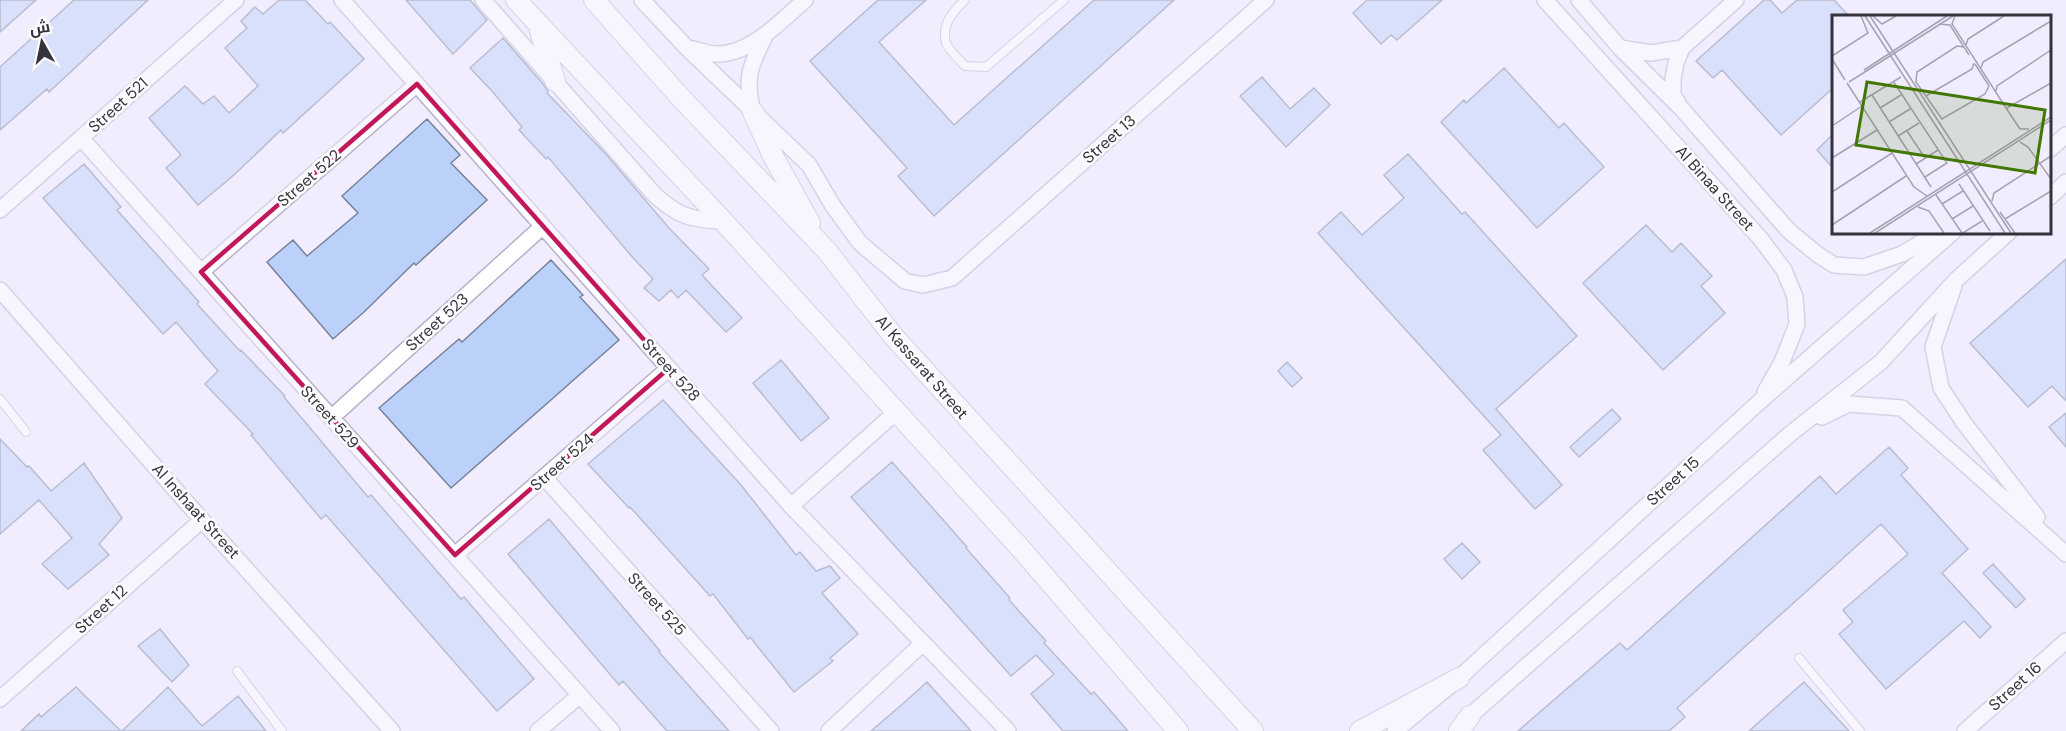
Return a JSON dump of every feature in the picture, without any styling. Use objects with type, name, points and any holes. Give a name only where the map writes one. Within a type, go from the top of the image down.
[{"type":"street","name":"Street 521","points":[[3,203],[81,138],[236,0]]},
{"type":"street","name":"Street 528","points":[[342,0],[791,506],[1008,731]]},
{"type":"street","points":[[483,0],[669,209],[701,220],[723,221]]},
{"type":"street","points":[[516,0],[723,221],[1022,550],[1178,731]]},
{"type":"street","name":"Al Kassarat Street","points":[[594,0],[681,98],[826,251],[894,338],[1255,729]]},
{"type":"street","points":[[642,0],[687,48],[753,112]]},
{"type":"street","points":[[687,48],[716,54],[740,49],[764,38],[805,0]]},
{"type":"street","name":"Street 13","points":[[753,112],[809,165],[833,206],[860,243],[905,281],[922,285],[952,278],[1266,0]]},
{"type":"street","name":"Al Binaa Street","points":[[1545,0],[1760,238],[1784,270],[1795,297],[1797,324],[1782,362],[1758,403]]},
{"type":"street","name":"Al Binaa Street","points":[[1579,0],[1620,48],[1681,108],[1789,231],[1817,254],[1834,265],[1864,267],[1902,254],[1936,234]]},
{"type":"street","points":[[1681,108],[1672,95],[1676,63],[1682,48],[1736,0]]},
{"type":"street","points":[[539,25],[555,81]]},
{"type":"street","points":[[764,38],[750,66],[749,93],[753,112],[773,156],[826,251]]},
{"type":"street","points":[[1620,48],[1651,53],[1682,48]]},
{"type":"street","name":"Street 522","points":[[201,272],[417,84]]},
{"type":"street","points":[[2051,147],[2066,135]]},
{"type":"street","name":"Street 529","points":[[81,138],[612,731]]},
{"type":"street","points":[[2051,195],[2066,182]]},
{"type":"street","name":"Street 523","points":[[331,418],[543,226]]},
{"type":"street","name":"Street 15","points":[[1395,731],[1459,678],[1758,403],[1951,234]]},
{"type":"street","points":[[1454,731],[1465,724],[1790,434],[1881,362],[1956,280],[2007,234]]},
{"type":"street","points":[[1956,280],[1933,347],[1941,388],[1964,423],[2063,551]]},
{"type":"street","name":"Al Inshaat Street","points":[[0,290],[202,520],[392,731]]},
{"type":"street","name":"Street 524","points":[[455,555],[669,368]]},
{"type":"street","points":[[1790,434],[1849,404],[1902,408],[2063,551]]},
{"type":"street","points":[[791,506],[896,412]]},
{"type":"street","name":"Street 525","points":[[544,477],[771,731]]},
{"type":"street","name":"Street 12","points":[[0,699],[202,520]]},
{"type":"street","name":"Street 16","points":[[1965,731],[2066,640]]},
{"type":"street","points":[[829,731],[923,643]]},
{"type":"street","points":[[1118,662],[1159,731]]},
{"type":"street","points":[[1360,731],[1459,678]]},
{"type":"street","points":[[538,731],[580,695]]},
{"type":"lane","points":[[965,0],[956,8],[945,26],[946,44],[965,66],[986,67],[1064,0]]},
{"type":"lane","points":[[0,399],[26,432]]},
{"type":"lane","points":[[1798,658],[1860,731]]},
{"type":"lane","points":[[237,671],[282,731]]},
{"type":"highlighted area","points":[[417,84],[669,368],[455,555],[201,272]]},
{"type":"building","points":[[0,0],[36,0],[0,32]]},
{"type":"building","points":[[74,0],[148,0],[49,92],[47,89],[0,130],[0,67]]},
{"type":"building","points":[[279,0],[305,0],[328,24],[330,22],[364,59],[283,133],[281,130],[234,175],[198,205],[166,168],[181,155],[149,118],[185,86],[203,104],[214,96],[229,113],[258,86],[225,48],[247,28],[241,21],[255,7],[263,14]]},
{"type":"building","points":[[406,0],[470,0],[487,20],[453,54]]},
{"type":"building","points":[[878,0],[926,0],[879,42],[954,125],[1094,0],[1174,0],[934,216],[898,176],[907,168],[810,61]]},
{"type":"building","points":[[1367,0],[1442,0],[1397,40],[1391,35],[1381,44],[1353,13]]},
{"type":"building","points":[[1764,0],[1770,0],[1782,13],[1797,0],[1834,0],[1848,15],[1832,15],[1832,89],[1781,135],[1722,70],[1713,78],[1696,61]]},
{"type":"building","points":[[503,38],[543,84],[547,93],[605,153],[669,228],[709,269],[702,275],[742,318],[726,332],[686,290],[678,298],[671,290],[659,301],[644,288],[653,279],[548,157],[546,159],[519,130],[522,127],[470,68]]},
{"type":"building","points":[[1504,68],[1559,128],[1564,123],[1604,167],[1537,228],[1441,122],[1464,100],[1466,103]]},
{"type":"building","points":[[1262,77],[1290,109],[1314,88],[1330,105],[1286,147],[1240,96]]},
{"type":"building","points":[[427,119],[460,155],[451,163],[487,200],[416,265],[414,263],[333,339],[267,262],[293,240],[307,256],[358,213],[342,196]]},
{"type":"building","points":[[1832,135],[1832,167],[1817,150]]},
{"type":"building","points":[[1408,154],[1462,214],[1465,212],[1577,336],[1496,409],[1562,485],[1535,509],[1483,450],[1501,435],[1318,233],[1341,212],[1362,235],[1404,198],[1384,175]]},
{"type":"building","points":[[84,164],[121,207],[117,210],[199,302],[197,304],[285,396],[368,497],[371,495],[461,599],[464,597],[534,679],[497,711],[326,515],[321,519],[251,435],[253,434],[205,384],[218,371],[176,322],[163,334],[43,198]]},
{"type":"building","points":[[1646,225],[1672,252],[1681,243],[1712,276],[1701,286],[1725,313],[1663,370],[1583,283]]},
{"type":"building","points":[[2066,259],[2066,401],[2052,386],[2028,407],[1970,343]]},
{"type":"building","points":[[551,260],[583,295],[580,297],[619,340],[451,488],[379,408],[459,339],[462,342]]},
{"type":"building","points":[[781,360],[829,418],[801,441],[753,383]]},
{"type":"building","points":[[1287,362],[1302,378],[1292,387],[1278,371]]},
{"type":"building","points":[[663,400],[741,485],[796,555],[800,552],[816,571],[830,566],[840,578],[822,593],[858,634],[830,658],[833,661],[794,692],[713,594],[710,596],[588,464]]},
{"type":"building","points":[[1612,409],[1621,419],[1579,457],[1570,447]]},
{"type":"building","points":[[2066,413],[2066,447],[2049,427]]},
{"type":"building","points":[[0,439],[51,491],[84,463],[122,518],[99,544],[109,555],[68,589],[42,564],[72,538],[39,500],[0,534]]},
{"type":"building","points":[[1889,447],[1908,468],[1901,475],[1968,549],[1942,573],[1991,627],[1980,638],[1964,621],[1886,689],[1839,634],[1853,622],[1843,610],[1908,554],[1881,524],[1677,708],[1685,717],[1669,731],[1518,731],[1620,643],[1627,650],[1820,476],[1836,494]]},
{"type":"building","points":[[892,462],[1010,598],[1009,600],[1046,641],[1044,643],[1091,694],[1094,692],[1128,731],[1063,731],[1031,694],[1054,674],[1036,655],[1011,676],[851,497]]},
{"type":"building","points":[[549,519],[659,652],[729,731],[667,731],[623,681],[619,685],[508,554]]},
{"type":"building","points":[[1462,543],[1480,562],[1462,579],[1444,559]]},
{"type":"building","points":[[1993,564],[2025,599],[2016,608],[1983,573]]},
{"type":"building","points":[[160,629],[189,665],[172,682],[138,646]]},
{"type":"building","points":[[927,682],[971,731],[871,731],[906,701]]},
{"type":"building","points":[[1804,682],[1849,731],[1749,731]]},
{"type":"building","points":[[76,687],[121,731],[21,731],[39,714],[41,717]]},
{"type":"building","points":[[168,687],[202,726],[238,696],[266,731],[122,731]]}]
